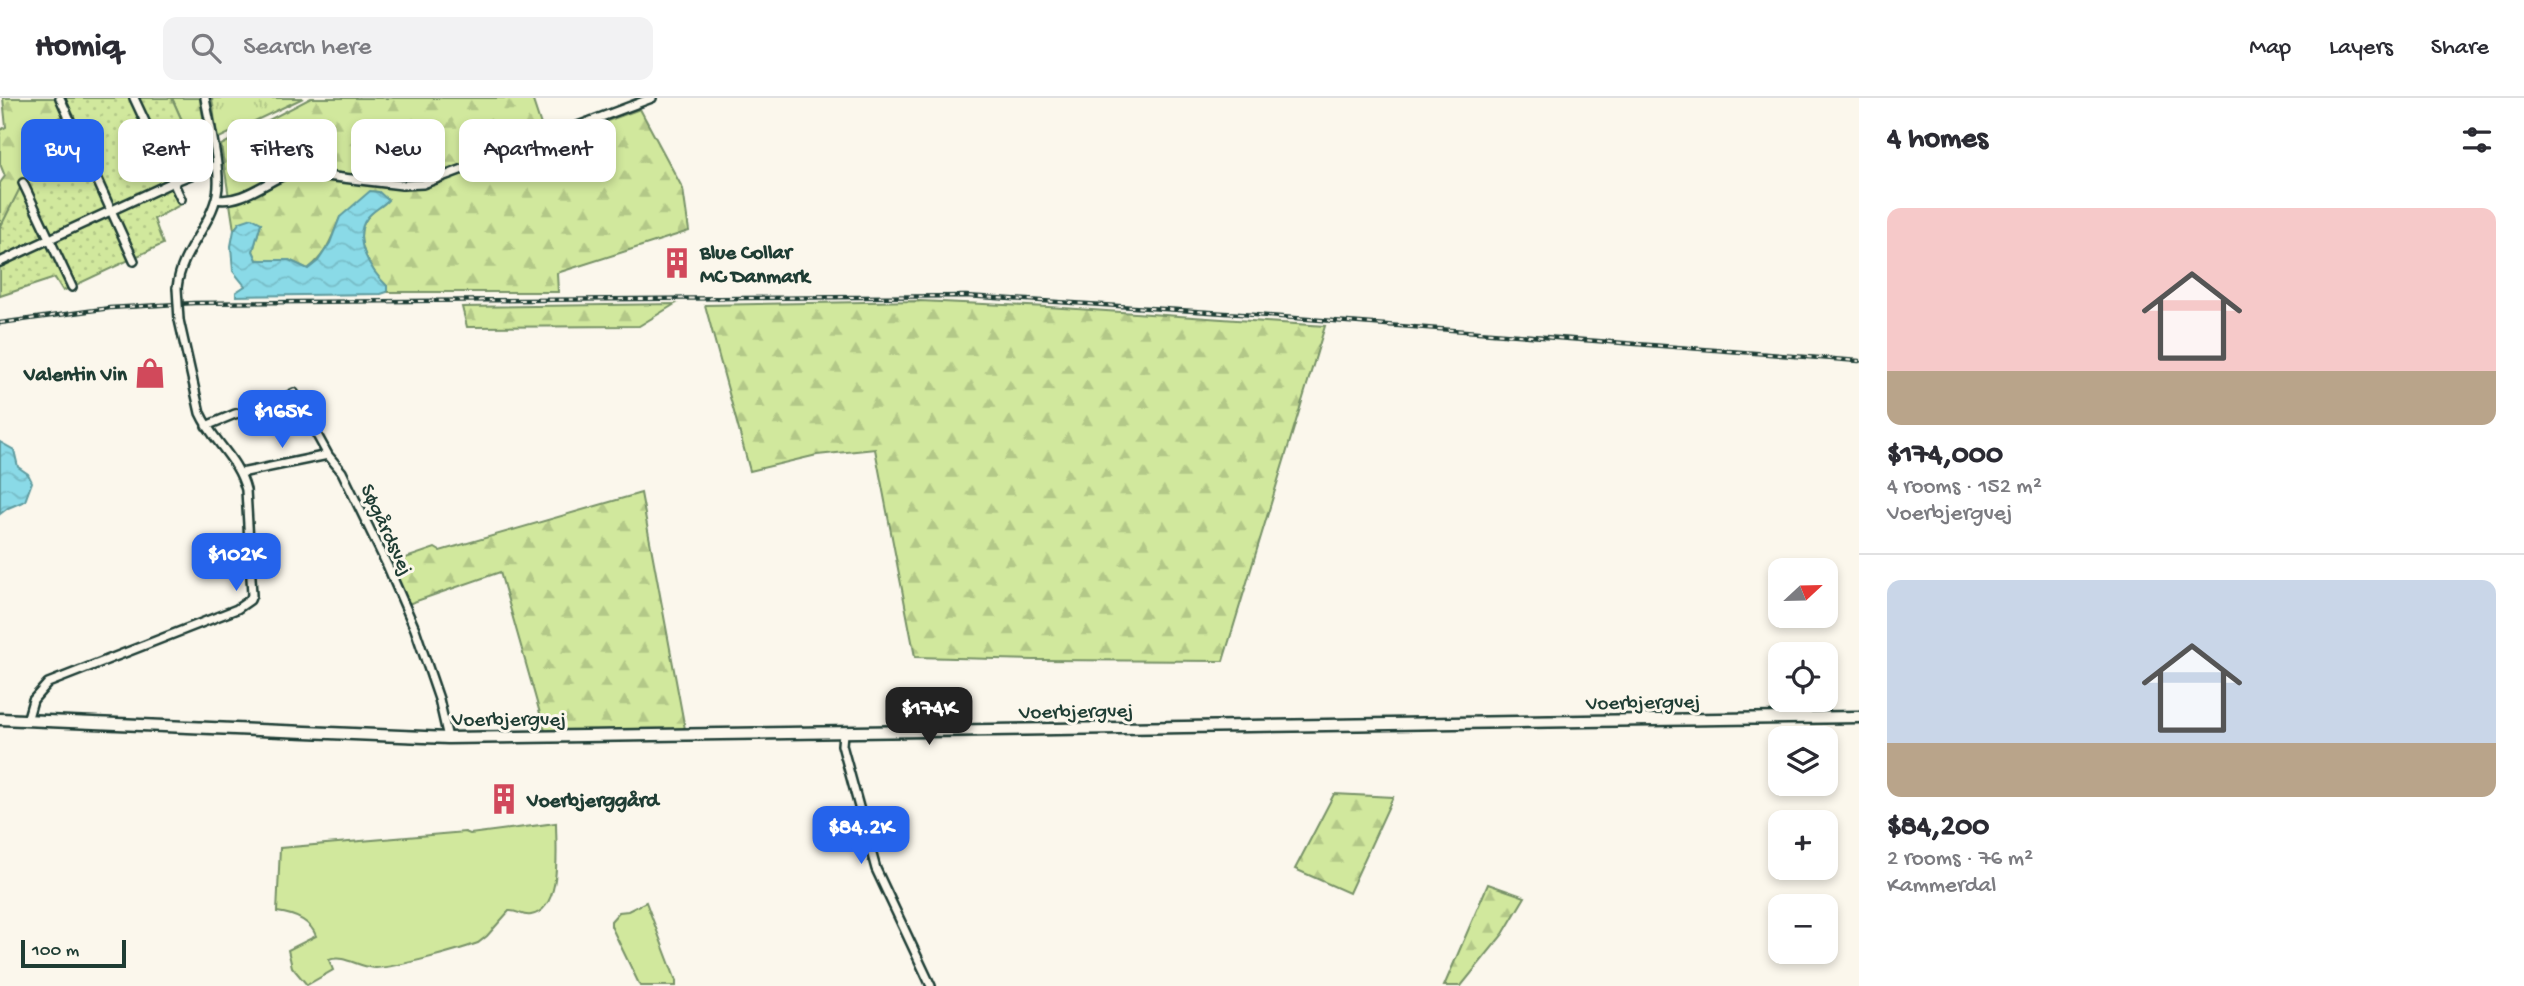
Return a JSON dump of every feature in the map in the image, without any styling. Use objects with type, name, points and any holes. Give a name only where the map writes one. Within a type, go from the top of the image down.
[{"type":"street","points":[[60,98],[134,261]]},
{"type":"street","points":[[134,98],[144,119]]},
{"type":"street","points":[[27,720],[33,700],[48,683],[237,609],[250,600],[252,569],[246,490],[242,473],[206,426],[194,391],[179,320],[177,288],[183,262],[216,199],[218,183],[205,98]]},
{"type":"street","points":[[216,199],[239,198],[277,177],[292,172],[402,185],[424,184],[652,98]]},
{"type":"street","points":[[0,262],[173,182],[181,199]]},
{"type":"street","points":[[23,183],[72,287]]},
{"type":"street","name":"Søgårdsvej","points":[[206,426],[235,414],[267,407],[294,393],[328,455],[342,472],[415,629],[439,699],[448,738]]},
{"type":"street","points":[[242,473],[328,455]]},
{"type":"street","name":"Voerbjergvej","points":[[0,719],[448,738],[1859,717]]},
{"type":"street","points":[[842,733],[842,745],[876,869],[931,986]]},
{"type":"green space","points":[[3,98],[56,98],[64,116],[63,119],[21,119],[21,182],[37,182],[0,228],[0,183],[5,176],[0,164],[0,130],[6,127]]},
{"type":"green space","points":[[56,98],[172,98],[181,119],[118,119],[118,182],[176,182],[182,204],[154,219],[163,244],[63,291],[55,278],[0,296],[0,228],[23,182],[104,182],[104,119],[57,119],[63,116]]},
{"type":"green space","points":[[172,98],[200,98],[203,119],[181,119]]},
{"type":"green space","points":[[212,98],[303,98],[259,119],[227,119],[227,134],[217,139]]},
{"type":"green space","points":[[311,98],[532,98],[539,119],[459,119],[459,182],[616,182],[616,119],[613,119],[640,109],[683,189],[689,231],[557,273],[558,292],[387,292],[387,286],[369,263],[361,235],[367,218],[387,200],[340,217],[324,252],[308,269],[289,260],[257,260],[253,251],[261,223],[240,222],[234,230],[221,145],[227,142],[227,182],[337,182],[337,119],[271,119]]},
{"type":"green space","points":[[920,301],[1325,326],[1223,661],[915,657],[875,449],[817,455],[750,471],[705,305]]},
{"type":"green space","points":[[675,304],[639,326],[467,327],[462,307]]},
{"type":"green space","points":[[641,493],[685,729],[545,731],[500,572],[408,604],[391,563],[435,548],[440,551]]},
{"type":"green space","points":[[1334,794],[1393,797],[1349,893],[1295,869]]},
{"type":"green space","points":[[556,823],[556,876],[553,890],[541,910],[531,915],[509,911],[478,943],[412,962],[376,968],[346,960],[329,960],[333,970],[307,985],[292,967],[288,950],[316,936],[310,926],[300,919],[277,912],[280,848],[465,832],[470,834]]},
{"type":"green space","points":[[1488,884],[1525,897],[1503,934],[1461,986],[1444,986]]},
{"type":"green space","points":[[646,902],[676,986],[640,986],[611,926],[611,921],[619,912],[628,911]]},
{"type":"water","points":[[370,191],[379,192],[388,200],[367,218],[361,235],[362,245],[369,263],[387,286],[387,292],[236,296],[236,292],[245,286],[233,271],[231,246],[234,230],[240,222],[252,218],[261,223],[253,251],[257,260],[289,260],[308,269],[318,261],[330,243],[340,217]]},
{"type":"water","points":[[0,442],[14,450],[18,467],[28,474],[32,482],[25,501],[0,514]]},
{"type":"railway","points":[[0,323],[110,308],[194,303],[966,296],[1859,361]]},
{"type":"place","name":"Blue Collar MC Danmark","points":[[677,263]]},
{"type":"place","name":"Valentin Vin","points":[[150,373]]},
{"type":"place","name":"Voerbjerggård","points":[[504,799]]}]
